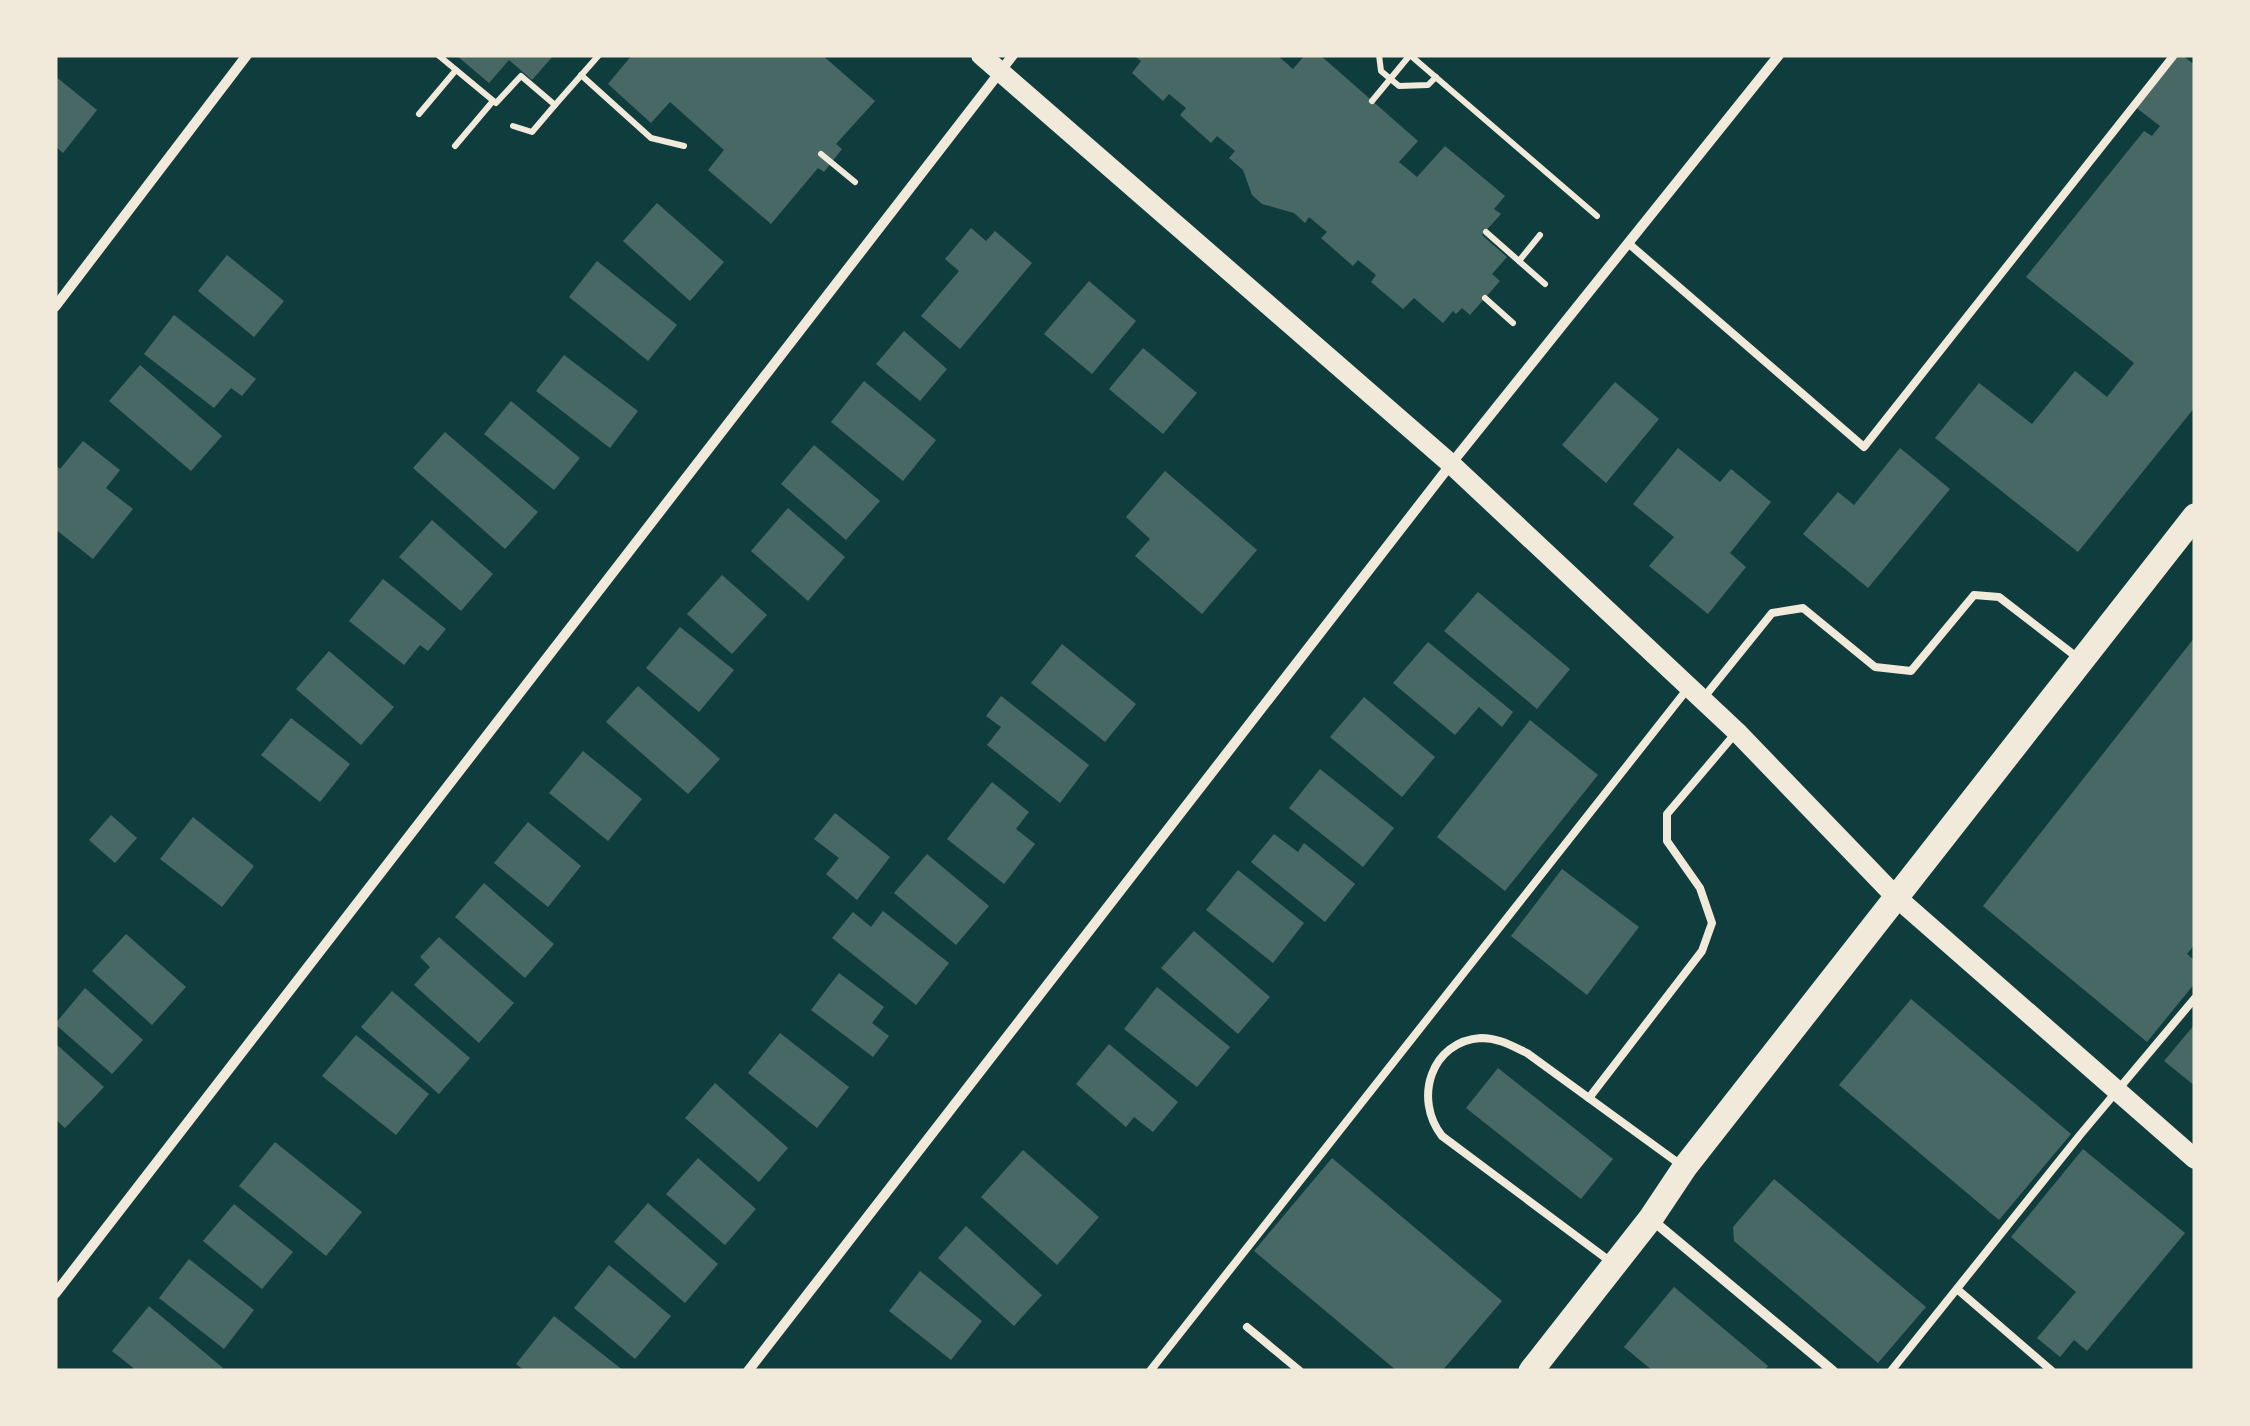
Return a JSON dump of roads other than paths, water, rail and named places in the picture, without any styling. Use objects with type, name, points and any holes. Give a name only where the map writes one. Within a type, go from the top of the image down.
[{"type":"main road","points":[[981,55],[1006,63],[1451,464],[1736,732],[1896,897],[2195,1158]]},
{"type":"main road","points":[[1532,1371],[1685,1167],[2195,516]]},
{"type":"street","points":[[55,307],[247,55]]},
{"type":"street","points":[[748,1371],[1451,464],[1779,55]]},
{"type":"street","points":[[55,1294],[1006,63]]},
{"type":"street","points":[[1650,1218],[1832,1371]]},
{"type":"lane","points":[[1628,243],[1864,447],[2174,55]]},
{"type":"lane","points":[[1150,1371],[1695,693],[1772,613],[1802,608],[1875,667],[1912,671],[1974,595],[1999,597],[2081,661]]},
{"type":"lane","points":[[1589,1098],[1702,950],[1712,922],[1700,888],[1667,841],[1667,814],[1736,732]]},
{"type":"lane","points":[[1891,1371],[2195,998]]},
{"type":"lane","points":[[1614,1265],[1442,1136],[1430,1119],[1426,1094],[1433,1072],[1449,1052],[1470,1040],[1504,1042],[1527,1053],[1685,1167]]},
{"type":"lane","points":[[1957,1289],[2052,1371]]},
{"type":"lane","points":[[1247,1327],[1300,1371]]}]
